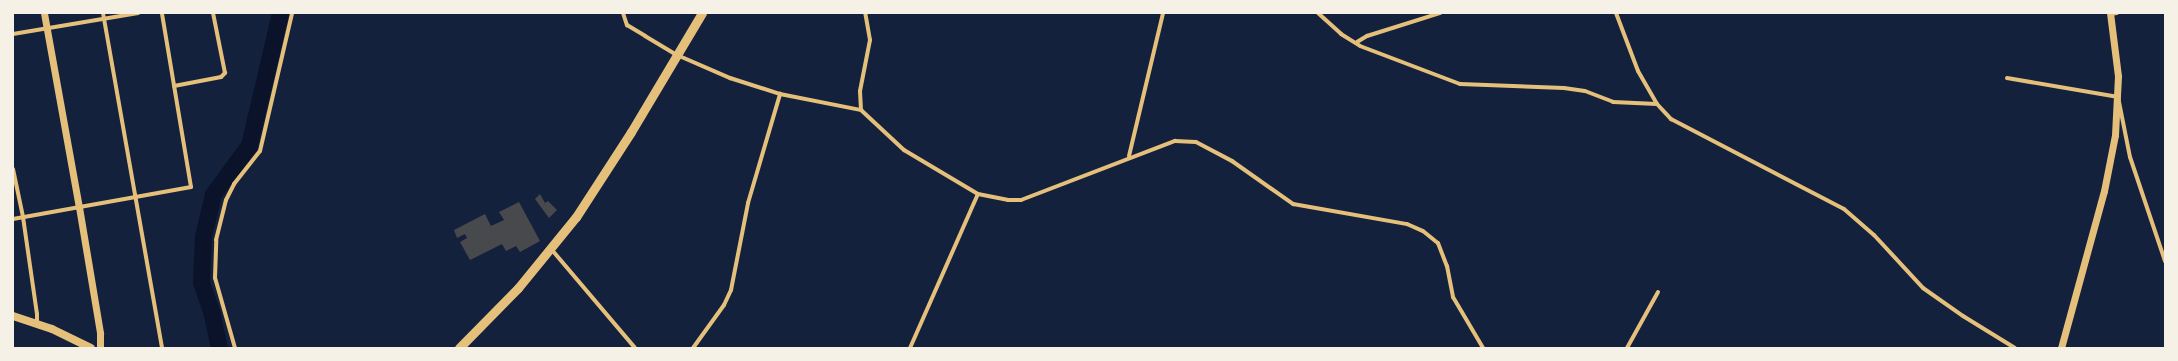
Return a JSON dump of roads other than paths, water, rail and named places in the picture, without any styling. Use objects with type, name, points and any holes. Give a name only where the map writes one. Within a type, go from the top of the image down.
[{"type":"main road","points":[[459,348],[552,250],[598,184],[678,55],[702,13]]},
{"type":"main road","points":[[13,316],[36,323],[91,348]]},
{"type":"street","points":[[44,13],[79,207],[100,348]]},
{"type":"street","points":[[103,13],[134,197],[162,348]]},
{"type":"street","points":[[13,34],[138,13]]},
{"type":"street","points":[[13,218],[191,188],[162,13]]},
{"type":"street","points":[[174,86],[221,77],[225,72],[213,13]]},
{"type":"street","points":[[235,348],[216,278],[216,240],[226,200],[234,184],[260,151],[292,13]]},
{"type":"street","points":[[623,13],[627,24],[678,55],[730,78],[780,94],[861,110],[904,150],[978,194],[1008,200],[1021,200],[1096,172],[1129,156],[1175,141],[1196,142],[1232,161],[1293,204],[1387,219],[1423,231],[1438,244],[1447,266],[1453,297],[1483,348]]},
{"type":"street","points":[[861,110],[860,91],[870,40],[865,13]]},
{"type":"street","points":[[1129,156],[1163,13]]},
{"type":"street","points":[[1318,13],[1341,34],[1357,42],[1360,46],[1460,84],[1564,88],[1584,91],[1613,102],[1657,104]]},
{"type":"street","points":[[1357,42],[1367,36],[1440,13]]},
{"type":"street","points":[[1616,13],[1638,71],[1657,104],[1671,119],[1686,129],[1844,209],[1874,235],[1924,288],[1963,316],[2015,348]]},
{"type":"street","points":[[2062,348],[2108,173],[2118,97],[2117,58],[2112,13]]},
{"type":"street","points":[[2007,78],[2118,97]]},
{"type":"street","points":[[693,348],[724,305],[732,290],[748,204],[780,94]]},
{"type":"street","points":[[2118,97],[2132,164],[2165,261]]},
{"type":"street","points":[[13,169],[23,217],[37,314],[36,323]]},
{"type":"street","points":[[910,348],[978,194]]},
{"type":"street","points":[[552,250],[635,348]]},
{"type":"street","points":[[1628,348],[1658,292]]},
{"type":"waterway","points":[[219,348],[212,314],[201,282],[203,236],[213,194],[249,145],[280,13]]}]
